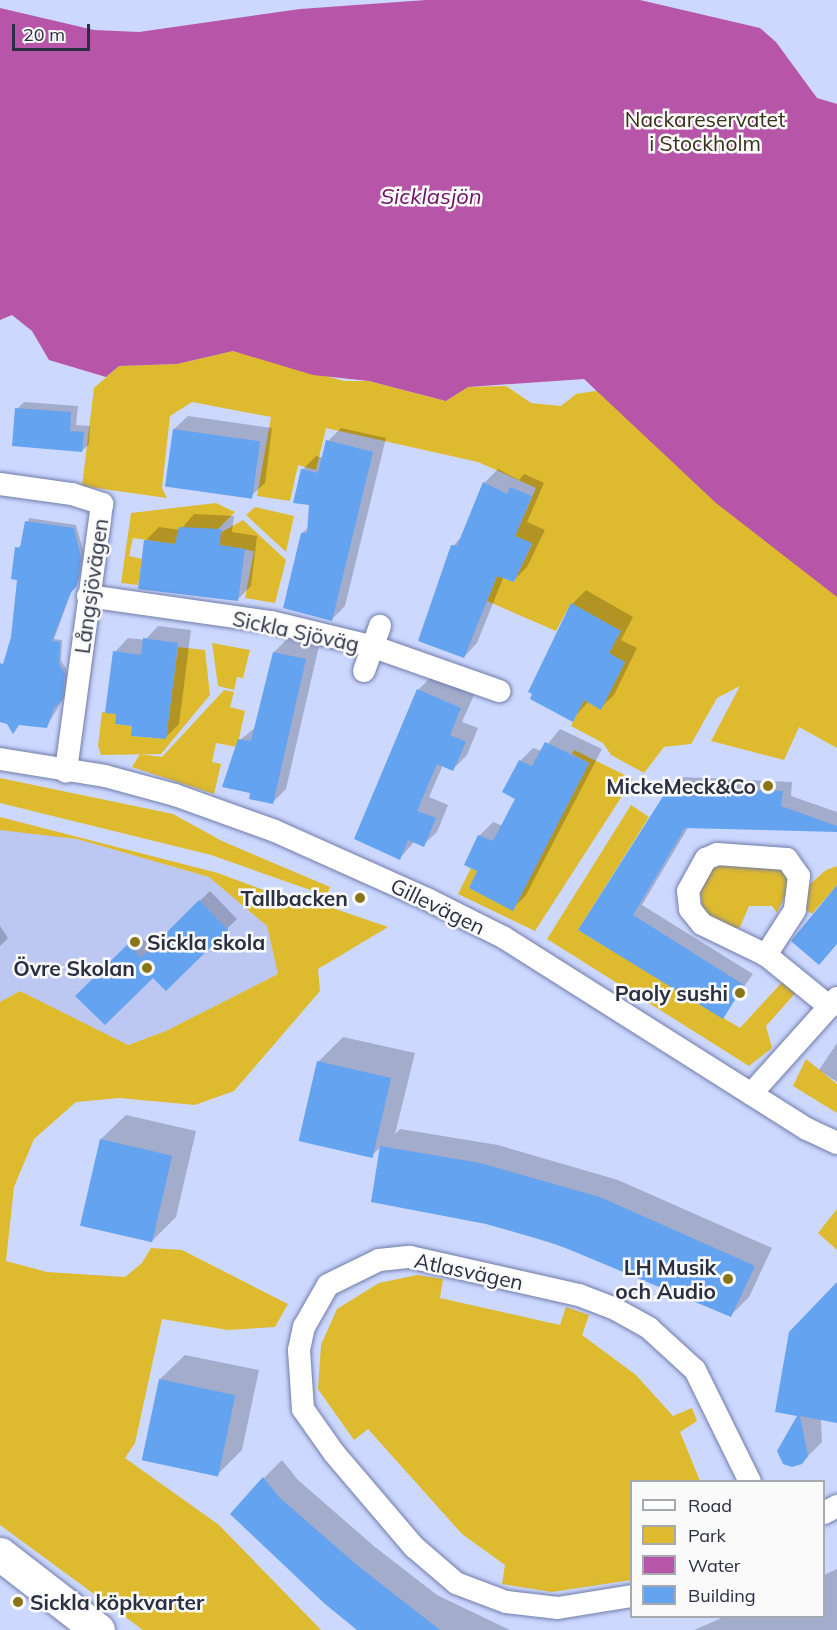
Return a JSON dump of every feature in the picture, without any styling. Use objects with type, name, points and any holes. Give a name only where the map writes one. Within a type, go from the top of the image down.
[{"type":"main road","points":[[0,1554],[98,1630]]},
{"type":"street","name":"Långsjövägen","points":[[0,484],[82,496],[102,504],[66,771]]},
{"type":"street","name":"Sickla Sjöväg","points":[[88,596],[377,637],[499,691]]},
{"type":"street","points":[[364,671],[377,637]]},
{"type":"street","name":"Gillevägen","points":[[0,759],[105,776],[197,803],[275,831],[427,899],[503,937],[751,1094],[837,1143]]},
{"type":"street","points":[[751,1094],[833,1002],[766,955],[702,924],[690,909],[688,891],[706,859],[717,854],[787,859],[800,876],[795,910],[766,955]]},
{"type":"street","name":"Atlasvägen","points":[[630,1596],[558,1608],[506,1602],[456,1583],[414,1547],[334,1453],[303,1409],[299,1350],[304,1327],[328,1285],[379,1260],[410,1257],[579,1295],[615,1309],[649,1328],[695,1370],[742,1480]]},
{"type":"shaded area","name":"Sickla skola","points":[[0,825],[77,839],[209,877],[267,926],[278,974],[166,1031],[128,1045],[20,991],[0,1002]]},
{"type":"green space","points":[[233,351],[344,381],[369,381],[446,401],[468,387],[506,386],[531,403],[561,406],[576,394],[608,389],[837,593],[837,748],[799,727],[784,760],[711,741],[740,686],[717,698],[691,744],[664,747],[644,773],[611,755],[603,743],[571,726],[584,700],[601,709],[625,662],[607,657],[620,631],[571,603],[556,631],[487,601],[497,576],[514,582],[532,544],[515,536],[536,488],[478,462],[326,428],[316,470],[298,465],[290,501],[257,496],[271,417],[192,402],[170,416],[162,488],[167,498],[82,486],[94,388],[119,366],[177,364]]},
{"type":"green space","points":[[216,503],[235,512],[218,529],[175,544],[133,538],[129,556],[142,559],[138,585],[121,583],[131,513]]},
{"type":"green space","points":[[255,507],[294,516],[286,552],[246,515]]},
{"type":"green space","points":[[243,520],[286,560],[275,603],[245,598],[254,551],[219,545],[220,533]]},
{"type":"green space","points":[[212,643],[250,650],[243,678],[237,677],[234,690],[218,686]]},
{"type":"green space","points":[[178,647],[205,650],[210,695],[161,754],[101,755],[98,746],[102,712],[116,714],[115,724],[133,726],[132,736],[166,739]]},
{"type":"green space","points":[[224,690],[234,692],[230,707],[245,711],[237,747],[216,743],[212,762],[221,764],[214,794],[132,767],[140,754],[162,757]]},
{"type":"green space","points":[[574,750],[633,779],[535,931],[458,894],[471,868],[477,871],[469,888],[513,910],[589,763],[572,754]]},
{"type":"green space","points":[[0,778],[173,814],[222,841],[330,887],[327,895],[211,855],[0,803]]},
{"type":"green space","points":[[631,805],[649,817],[578,930],[740,1028],[785,979],[798,990],[766,1026],[772,1048],[749,1066],[547,939]]},
{"type":"green space","points":[[0,817],[218,873],[282,897],[321,904],[388,927],[318,969],[320,991],[234,1091],[195,1105],[119,1098],[76,1102],[34,1139],[14,1187],[6,1261],[47,1272],[125,1277],[142,1263],[151,1248],[182,1250],[288,1304],[275,1327],[228,1330],[162,1319],[135,1443],[125,1458],[219,1525],[321,1630],[143,1630],[0,1525],[0,1002],[20,991],[128,1045],[166,1031],[278,974],[267,926],[209,877],[77,839],[0,830]]},
{"type":"green space","points":[[723,862],[783,865],[789,874],[789,887],[777,913],[772,906],[749,906],[740,927],[731,931],[703,914],[700,885],[712,867]]},
{"type":"green space","points":[[837,866],[837,885],[812,914],[801,906],[808,886],[826,870]]},
{"type":"green space","points":[[806,1059],[837,1084],[837,1113],[793,1086]]},
{"type":"green space","points":[[837,1209],[837,1250],[818,1233]]},
{"type":"green space","points":[[417,1275],[443,1279],[440,1298],[560,1325],[566,1307],[589,1315],[582,1335],[636,1375],[673,1416],[692,1408],[697,1421],[680,1432],[700,1480],[630,1480],[630,1580],[552,1592],[502,1584],[505,1565],[462,1534],[368,1429],[354,1440],[318,1389],[321,1345],[337,1309],[379,1283]]},
{"type":"water","name":"Sicklasjön","points":[[426,0],[640,0],[760,28],[776,42],[817,98],[837,104],[837,597],[716,503],[584,379],[468,387],[446,401],[369,381],[313,375],[233,351],[177,364],[119,366],[106,377],[49,360],[32,331],[12,315],[0,320],[0,8],[94,30],[139,32],[300,9]]},
{"type":"building","points":[[15,408],[71,412],[70,431],[84,432],[82,452],[12,446]]},
{"type":"building","points":[[173,429],[260,441],[252,499],[165,486]]},
{"type":"building","points":[[326,440],[373,452],[332,621],[283,608],[301,533],[307,533],[309,505],[293,503],[301,469],[318,473]]},
{"type":"building","points":[[483,482],[507,494],[510,487],[532,496],[515,536],[532,543],[514,582],[497,576],[464,658],[418,641],[451,545],[457,546]]},
{"type":"building","points":[[25,521],[74,528],[81,558],[77,586],[71,592],[52,641],[60,642],[59,664],[65,674],[62,700],[54,708],[47,728],[19,725],[13,734],[7,724],[0,722],[0,663],[3,664],[11,637],[17,580],[11,579],[15,547],[20,548]]},
{"type":"building","points":[[179,527],[221,529],[220,545],[245,549],[238,601],[138,589],[144,540],[175,544]]},
{"type":"building","points":[[571,603],[621,631],[609,653],[625,662],[601,710],[584,700],[573,722],[530,699],[532,694],[528,692]]},
{"type":"building","points":[[143,638],[178,643],[166,739],[131,736],[132,726],[115,724],[116,714],[105,713],[113,651],[141,655]]},
{"type":"building","points":[[273,652],[306,659],[273,804],[249,799],[250,793],[222,787],[238,739],[251,741]]},
{"type":"building","points":[[417,689],[461,708],[450,735],[466,742],[453,771],[437,764],[417,811],[436,818],[424,847],[408,840],[400,860],[354,839]]},
{"type":"building","points":[[545,742],[589,763],[513,911],[469,888],[477,871],[464,865],[478,835],[493,841],[515,799],[502,792],[519,760],[532,766]]},
{"type":"building","points":[[669,787],[783,791],[781,806],[837,826],[837,832],[685,828],[633,915],[744,985],[723,1019],[578,930]]},
{"type":"building","points":[[837,885],[837,944],[819,965],[791,941]]},
{"type":"building","name":"Övre Skolan","points":[[199,900],[228,930],[166,991],[153,978],[105,1025],[75,996],[128,944],[141,958]]},
{"type":"building","points":[[317,1061],[391,1078],[373,1158],[299,1141]]},
{"type":"building","points":[[100,1139],[172,1156],[152,1242],[80,1226]]},
{"type":"building","points":[[380,1146],[480,1163],[600,1197],[755,1266],[731,1317],[556,1244],[486,1224],[371,1202]]},
{"type":"building","points":[[837,1282],[837,1423],[800,1416],[808,1456],[802,1464],[792,1467],[783,1464],[777,1451],[797,1416],[775,1412],[789,1332]]},
{"type":"building","points":[[159,1379],[235,1395],[218,1476],[142,1460]]},
{"type":"building","points":[[263,1477],[280,1498],[357,1565],[440,1630],[357,1630],[325,1604],[230,1514]]},
{"type":"place","name":"MickeMeck&Co","points":[[768,786]]},
{"type":"place","name":"Tallbacken","points":[[360,898]]},
{"type":"place","name":"Sickla skola","points":[[135,942]]},
{"type":"place","name":"Övre Skolan","points":[[147,968]]},
{"type":"place","name":"Paoly sushi","points":[[740,993]]},
{"type":"place","name":"LH Musik och Audio","points":[[728,1279]]},
{"type":"place","name":"Sickla köpkvarter","points":[[18,1602]]},
{"type":"park label","name":"Nackareservatet i Stockholm","points":[[705,131]]}]
